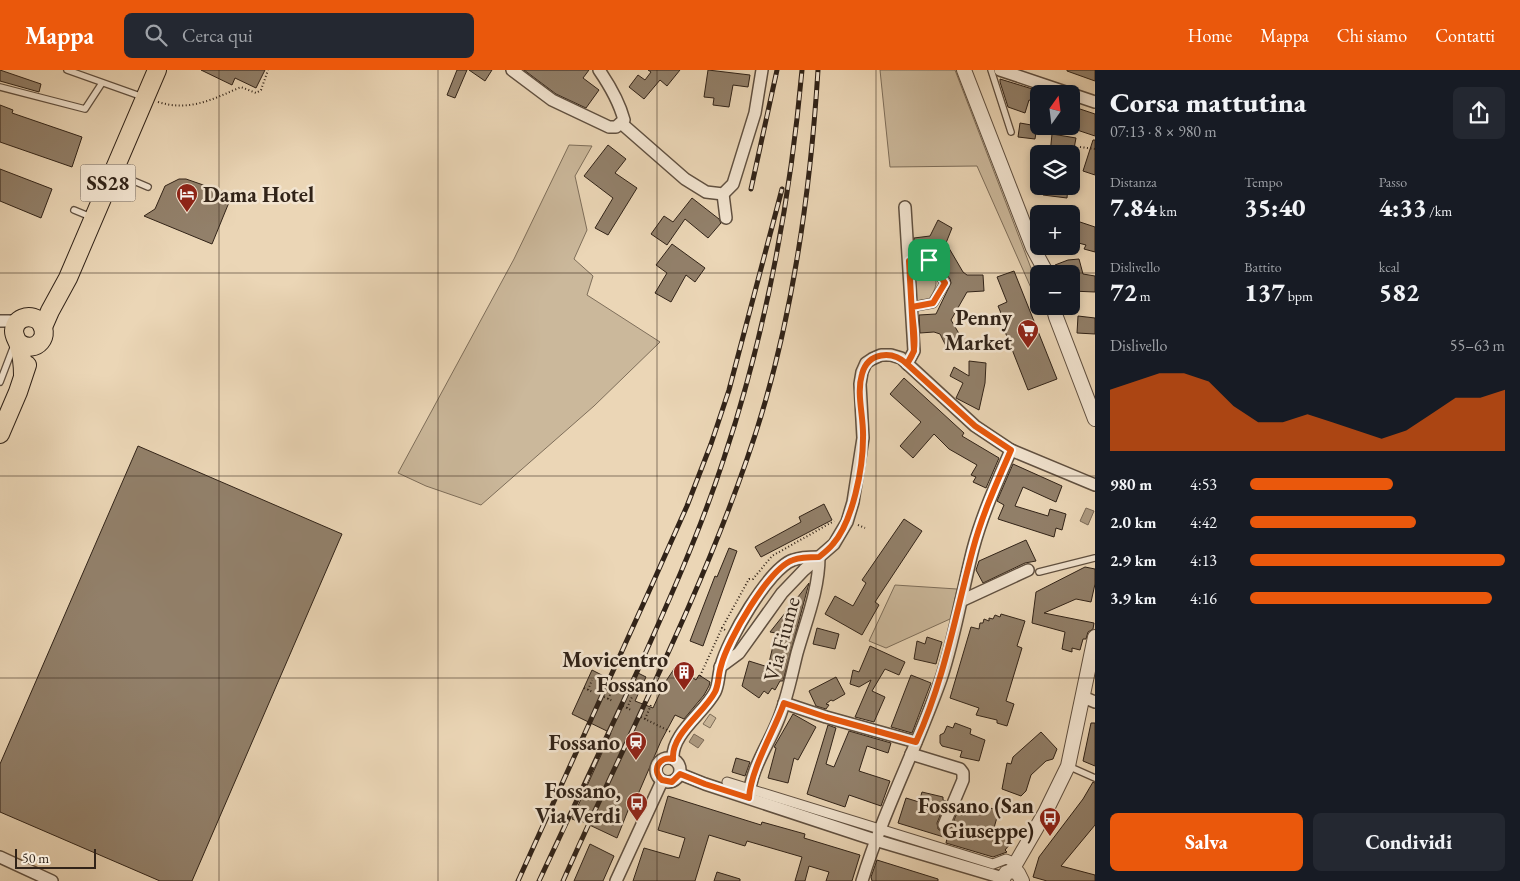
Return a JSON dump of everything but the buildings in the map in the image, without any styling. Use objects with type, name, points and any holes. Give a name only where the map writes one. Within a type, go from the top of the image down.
[{"type":"main road","name":"SS28","points":[[24,330],[58,294],[68,278],[157,70]]},
{"type":"main road","points":[[0,434],[37,345],[25,347],[24,330]]},
{"type":"main road","points":[[23,375],[24,330]]},
{"type":"street","points":[[512,70],[552,100],[608,127],[618,125],[624,120],[621,108],[599,70]]},
{"type":"street","points":[[723,194],[733,184],[755,113],[762,70]]},
{"type":"street","points":[[964,70],[1033,248],[1042,265]]},
{"type":"street","points":[[1000,70],[1095,102]]},
{"type":"street","points":[[618,125],[685,179],[706,192],[723,194]]},
{"type":"street","points":[[723,194],[726,218]]},
{"type":"street","points":[[905,207],[914,351],[907,364]]},
{"type":"street","points":[[909,261],[929,260],[945,283],[933,303],[912,307]]},
{"type":"street","points":[[1055,315],[1095,419]]},
{"type":"street","points":[[0,321],[24,330]]},
{"type":"street","points":[[0,326],[24,330]]},
{"type":"street","points":[[720,667],[739,653],[782,593],[834,544],[847,522],[853,502],[863,438],[860,384],[862,372],[866,363],[881,354],[901,358],[975,426],[1011,450],[1095,485]]},
{"type":"street","points":[[862,881],[875,840],[942,676],[973,548],[986,509],[1011,450]]},
{"type":"street","points":[[673,759],[665,758],[658,763],[657,774],[662,780],[672,782],[680,774],[680,767],[673,759],[673,752],[680,737],[714,695],[719,682],[720,667],[736,628],[755,599],[780,567],[792,560],[819,557]]},
{"type":"street","name":"Via Fiume","points":[[749,792],[784,703],[817,587],[819,557]]},
{"type":"street","points":[[960,601],[1033,571]]},
{"type":"street","points":[[1011,875],[1068,766],[1089,699],[1095,637]]},
{"type":"street","points":[[784,703],[818,715],[916,742]]},
{"type":"street","points":[[911,754],[960,769],[963,773],[963,780],[944,825]]},
{"type":"street","points":[[680,774],[705,784],[749,792],[880,828],[993,864],[1006,859],[1011,875]]},
{"type":"street","points":[[616,881],[662,780]]},
{"type":"street","points":[[727,782],[875,840],[1011,875]]},
{"type":"street","points":[[1,860],[52,881]]},
{"type":"lane","points":[[67,70],[145,98]]},
{"type":"lane","points":[[991,70],[1011,132]]},
{"type":"lane","points":[[0,87],[84,109],[102,83]]},
{"type":"lane","points":[[113,172],[148,187]]},
{"type":"lane","points":[[74,210],[93,218]]},
{"type":"lane","points":[[0,382],[24,330]]},
{"type":"lane","points":[[1033,571],[1095,558]]},
{"type":"lane","points":[[1068,766],[1095,778]]},
{"type":"path","points":[[145,98],[165,104],[199,104],[241,86],[256,92],[261,90],[268,70]]},
{"type":"path","points":[[1080,147],[1095,149]]},
{"type":"path","points":[[700,676],[722,628]]},
{"type":"path","points":[[588,690],[592,680]]},
{"type":"path","points":[[584,688],[593,692]]},
{"type":"path","points":[[608,699],[613,689]]},
{"type":"path","points":[[627,708],[632,697]]},
{"type":"path","points":[[604,698],[613,701]]},
{"type":"path","points":[[645,720],[651,705]]},
{"type":"path","points":[[623,706],[631,710]]},
{"type":"path","points":[[641,717],[680,737]]},
{"type":"shaded area","points":[[880,70],[955,70],[1030,266],[1030,286],[977,166],[890,167]]},
{"type":"shaded area","points":[[569,145],[592,146],[575,176],[587,230],[574,259],[593,276],[587,295],[660,342],[594,406],[481,505],[426,486],[398,473],[514,259]]},
{"type":"shaded area","points":[[915,264],[927,264],[935,277],[935,289],[929,299],[916,301]]},
{"type":"shaded area","points":[[1086,508],[1094,511],[1088,525],[1080,521]]},
{"type":"shaded area","points":[[895,585],[957,589],[950,619],[886,648],[869,641]]},
{"type":"shaded area","points":[[710,714],[716,718],[710,728],[703,724]]},
{"type":"shaded area","points":[[694,734],[704,740],[698,748],[689,742]]},
{"type":"railway","points":[[751,189],[777,70]]},
{"type":"railway","points":[[539,881],[672,594],[705,513],[724,458],[752,363],[774,266],[791,169],[802,70]]},
{"type":"railway","points":[[563,881],[660,672],[706,566],[747,459],[762,413],[775,365],[796,267],[810,168],[818,70]]},
{"type":"railway","points":[[518,881],[687,506],[711,444],[729,390],[782,189]]},
{"type":"place","name":"Dama Hotel","points":[[187,213]]},
{"type":"place","name":"Penny Market","points":[[1028,349]]},
{"type":"place","name":"Movicentro Fossano","points":[[684,691]]},
{"type":"place","name":"Fossano","points":[[636,761]]},
{"type":"place","name":"Fossano, Via Verdi","points":[[637,822]]},
{"type":"place","name":"Fossano (San Giuseppe)","points":[[1050,837]]},
{"type":"route","points":[[929,260],[909,261],[914,351],[907,364],[901,358],[881,354],[866,363],[862,372],[860,384],[863,438],[853,502],[847,522],[834,544],[819,557],[792,560],[780,567],[755,599],[736,628],[727,648],[720,667],[719,682],[714,695],[680,737],[673,752],[673,759],[665,758],[658,763],[657,774],[665,782],[676,780],[680,774],[749,798],[749,788],[758,763],[778,722],[784,703],[826,717],[916,742],[942,676],[973,548],[986,509],[1011,450],[975,426],[907,364],[910,359],[914,351],[912,307],[933,303],[945,283],[929,260]]}]
